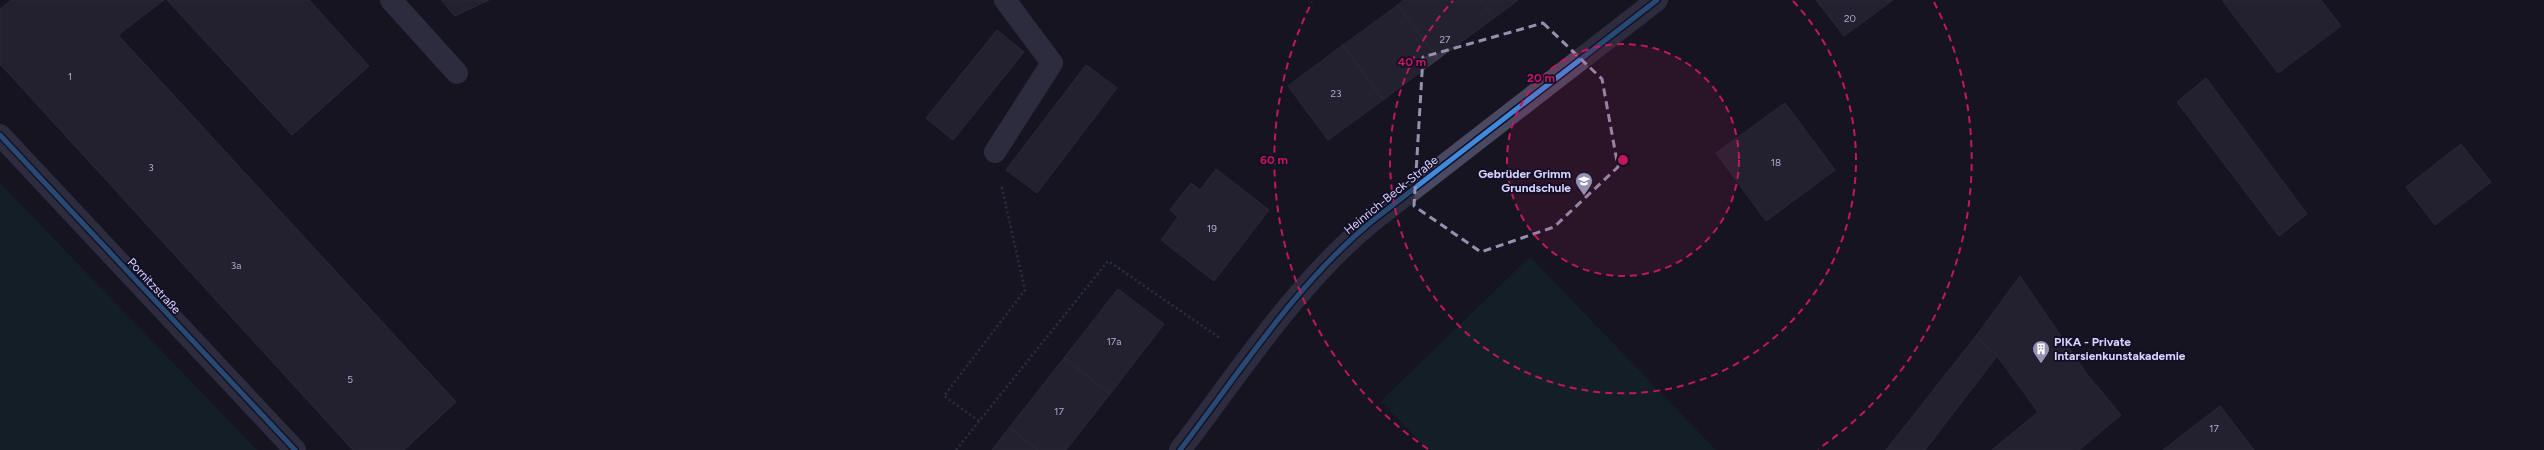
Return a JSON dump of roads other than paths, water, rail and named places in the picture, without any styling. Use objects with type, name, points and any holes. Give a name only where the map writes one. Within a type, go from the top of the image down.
[{"type":"street","points":[[391,0],[457,73]]},
{"type":"street","points":[[994,152],[1052,63],[1005,0]]},
{"type":"street","name":"Heinrich-Beck-Straße","points":[[1180,450],[1288,310],[1331,257],[1371,222],[1657,0]]},
{"type":"street","name":"Pornitzstraße","points":[[0,135],[295,450]]},
{"type":"place","name":"Gebrüder Grimm Grundschule","points":[[1584,196]]},
{"type":"place","name":"PIKA - Private Intarsienkunstakademie","points":[[2041,364]]}]
